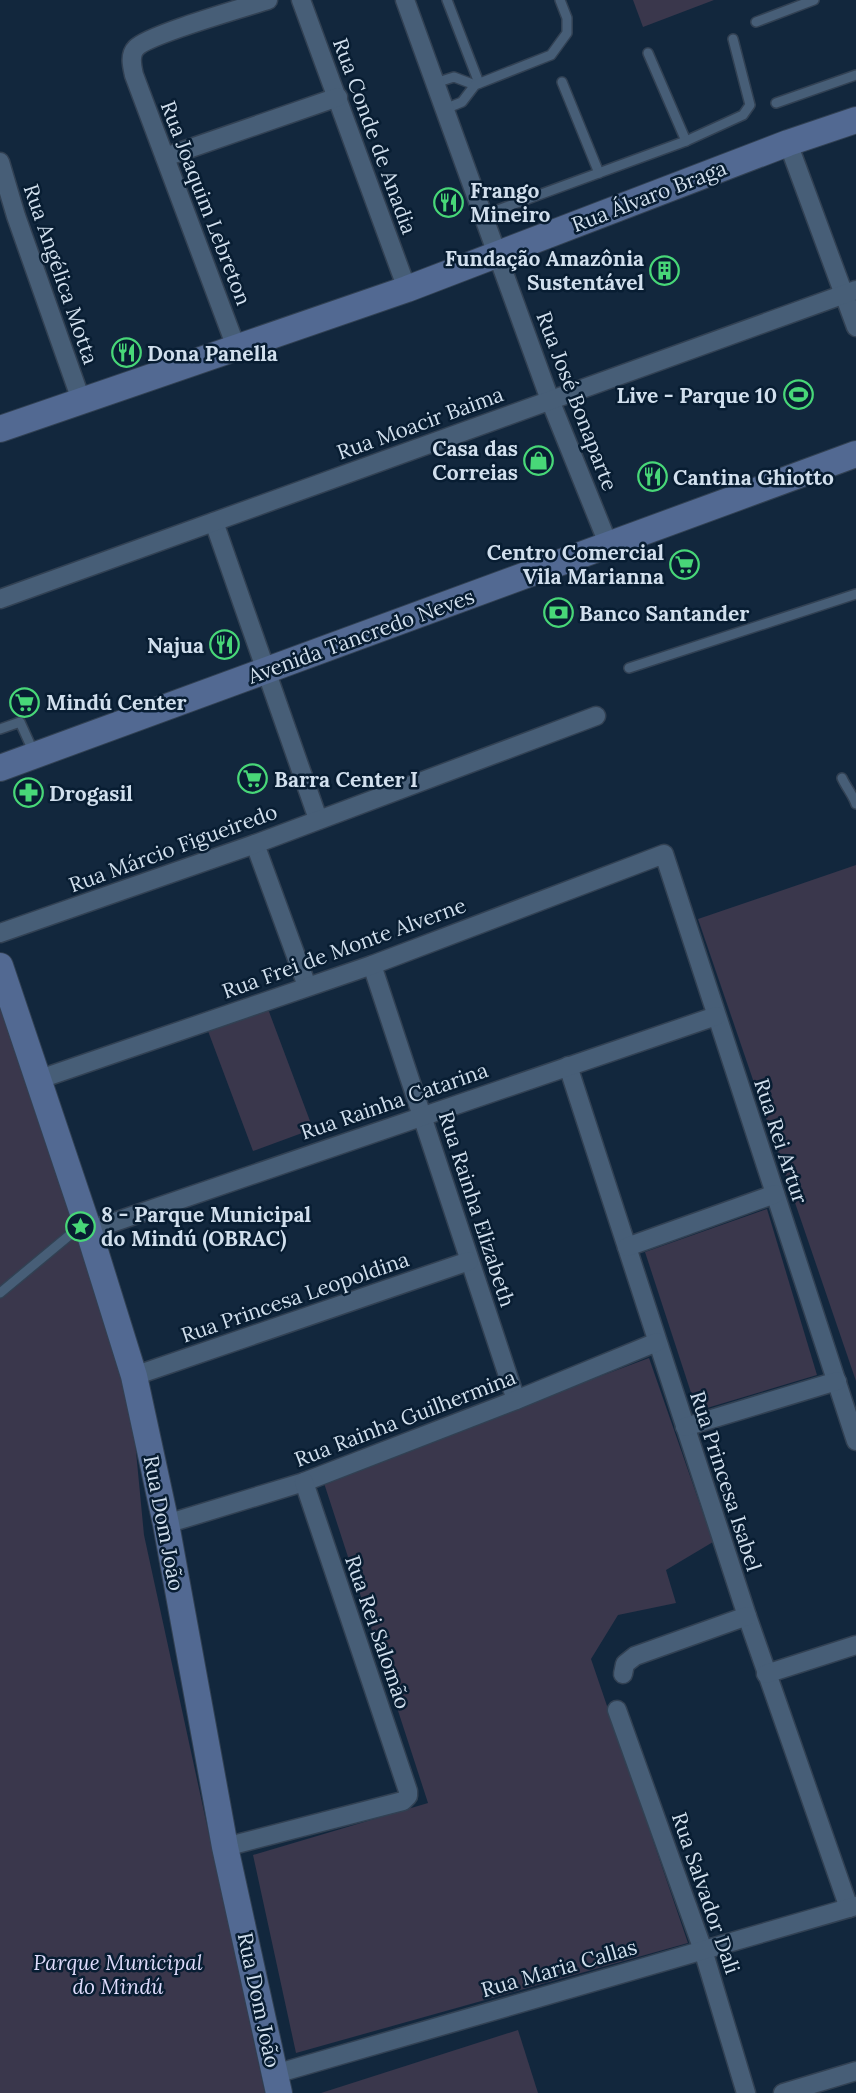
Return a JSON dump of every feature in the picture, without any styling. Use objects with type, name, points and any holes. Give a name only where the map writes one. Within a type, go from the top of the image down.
[{"type":"main road","name":"Rua Álvaro Braga","points":[[0,429],[407,289],[788,143],[856,120]]},
{"type":"main road","name":"Avenida Tancredo Neves","points":[[0,768],[856,454]]},
{"type":"main road","name":"Rua Dom João","points":[[0,966],[87,1226],[134,1376],[166,1524],[225,1847],[277,2083]]},
{"type":"street","name":"Rua Joaquim Lebreton","points":[[236,347],[134,75],[132,54],[137,46],[159,36],[268,0]]},
{"type":"street","name":"Rua Conde de Anadia","points":[[301,0],[407,289]]},
{"type":"street","name":"Rua José Bonaparte","points":[[405,0],[550,400],[609,546]]},
{"type":"street","points":[[165,157],[338,97]]},
{"type":"street","points":[[788,143],[849,292],[856,327]]},
{"type":"street","name":"Rua Angélica Motta","points":[[0,162],[8,219],[81,400]]},
{"type":"street","name":"Rua Moacir Baima","points":[[0,599],[849,292]]},
{"type":"street","points":[[214,522],[318,819]]},
{"type":"street","name":"Rua Márcio Figueiredo","points":[[0,933],[255,844],[596,716]]},
{"type":"street","points":[[255,844],[307,987]]},
{"type":"street","name":"Rua Frei de Monte Alverne","points":[[37,1080],[372,965],[664,854]]},
{"type":"street","name":"Rua Rei Artur","points":[[664,854],[856,1442]]},
{"type":"street","name":"Rua Rainha Elizabeth","points":[[372,965],[516,1400]]},
{"type":"street","name":"Rua Rainha Catarina","points":[[87,1226],[716,1016]]},
{"type":"street","name":"Rua Princesa Isabel","points":[[568,1066],[766,1674],[852,1907]]},
{"type":"street","points":[[627,1246],[775,1194]]},
{"type":"street","name":"Rua Princesa Leopoldina","points":[[134,1376],[469,1261]]},
{"type":"street","name":"Rua Rainha Guilhermina","points":[[166,1524],[304,1482],[516,1400],[657,1342]]},
{"type":"street","points":[[685,1427],[837,1381]]},
{"type":"street","name":"Rua Rei Salomão","points":[[225,1847],[403,1801],[408,1796],[304,1482]]},
{"type":"street","points":[[623,1674],[625,1664],[635,1656],[747,1616]]},
{"type":"street","points":[[766,1674],[856,1646]]},
{"type":"street","name":"Rua Salvador Dali","points":[[617,1710],[703,1950],[746,2093]]},
{"type":"street","name":"Rua Maria Callas","points":[[277,2083],[703,1950],[852,1907]]},
{"type":"street","points":[[783,2093],[856,2071]]},
{"type":"lane","points":[[447,0],[477,84]]},
{"type":"lane","points":[[445,110],[462,102],[477,84],[551,55],[567,33],[567,18],[560,0]]},
{"type":"lane","points":[[756,22],[814,0]]},
{"type":"lane","points":[[484,215],[686,141],[743,115],[750,105],[733,39]]},
{"type":"lane","points":[[648,53],[686,141]]},
{"type":"lane","points":[[776,103],[856,75]]},
{"type":"lane","points":[[435,83],[454,77],[477,84]]},
{"type":"lane","points":[[562,82],[599,173]]},
{"type":"lane","points":[[629,668],[856,594]]},
{"type":"lane","points":[[0,729],[20,722],[35,756]]},
{"type":"lane","points":[[842,778],[848,792],[855,799]]},
{"type":"lane","points":[[0,1293],[87,1226]]},
{"type":"green space","points":[[633,0],[714,0],[643,27]]},
{"type":"green space","points":[[856,865],[856,1381],[698,919]]},
{"type":"green space","name":"Parque Municipal do Mindú","points":[[0,1003],[129,1378],[144,1535],[265,2093],[0,2093]]},
{"type":"green space","points":[[268,1009],[313,1129],[253,1151],[208,1031]]},
{"type":"green space","points":[[767,1209],[817,1375],[697,1411],[645,1252]]},
{"type":"green space","points":[[649,1358],[713,1542],[666,1570],[676,1603],[618,1615],[591,1659],[688,1943],[296,2053],[253,1855],[428,1803],[323,1480]]},
{"type":"green space","points":[[518,2030],[538,2093],[321,2093]]},
{"type":"place","name":"Frango Mineiro","points":[[449,202]]},
{"type":"place","name":"Fundação Amazônia Sustentável","points":[[665,270]]},
{"type":"place","name":"Dona Panella","points":[[126,353]]},
{"type":"place","name":"Live - Parque 10","points":[[798,395]]},
{"type":"place","name":"Casa das Correias","points":[[539,460]]},
{"type":"place","name":"Cantina Ghiotto","points":[[652,477]]},
{"type":"place","name":"Centro Comercial Vila Marianna","points":[[685,564]]},
{"type":"place","name":"Banco Santander","points":[[558,613]]},
{"type":"place","name":"Najua","points":[[225,645]]},
{"type":"place","name":"Mindú Center","points":[[25,702]]},
{"type":"place","name":"Barra Center I","points":[[253,779]]},
{"type":"place","name":"Drogasil","points":[[28,793]]},
{"type":"place","name":"8 - Parque Municipal do Mindú (OBRAC)","points":[[80,1226]]}]
